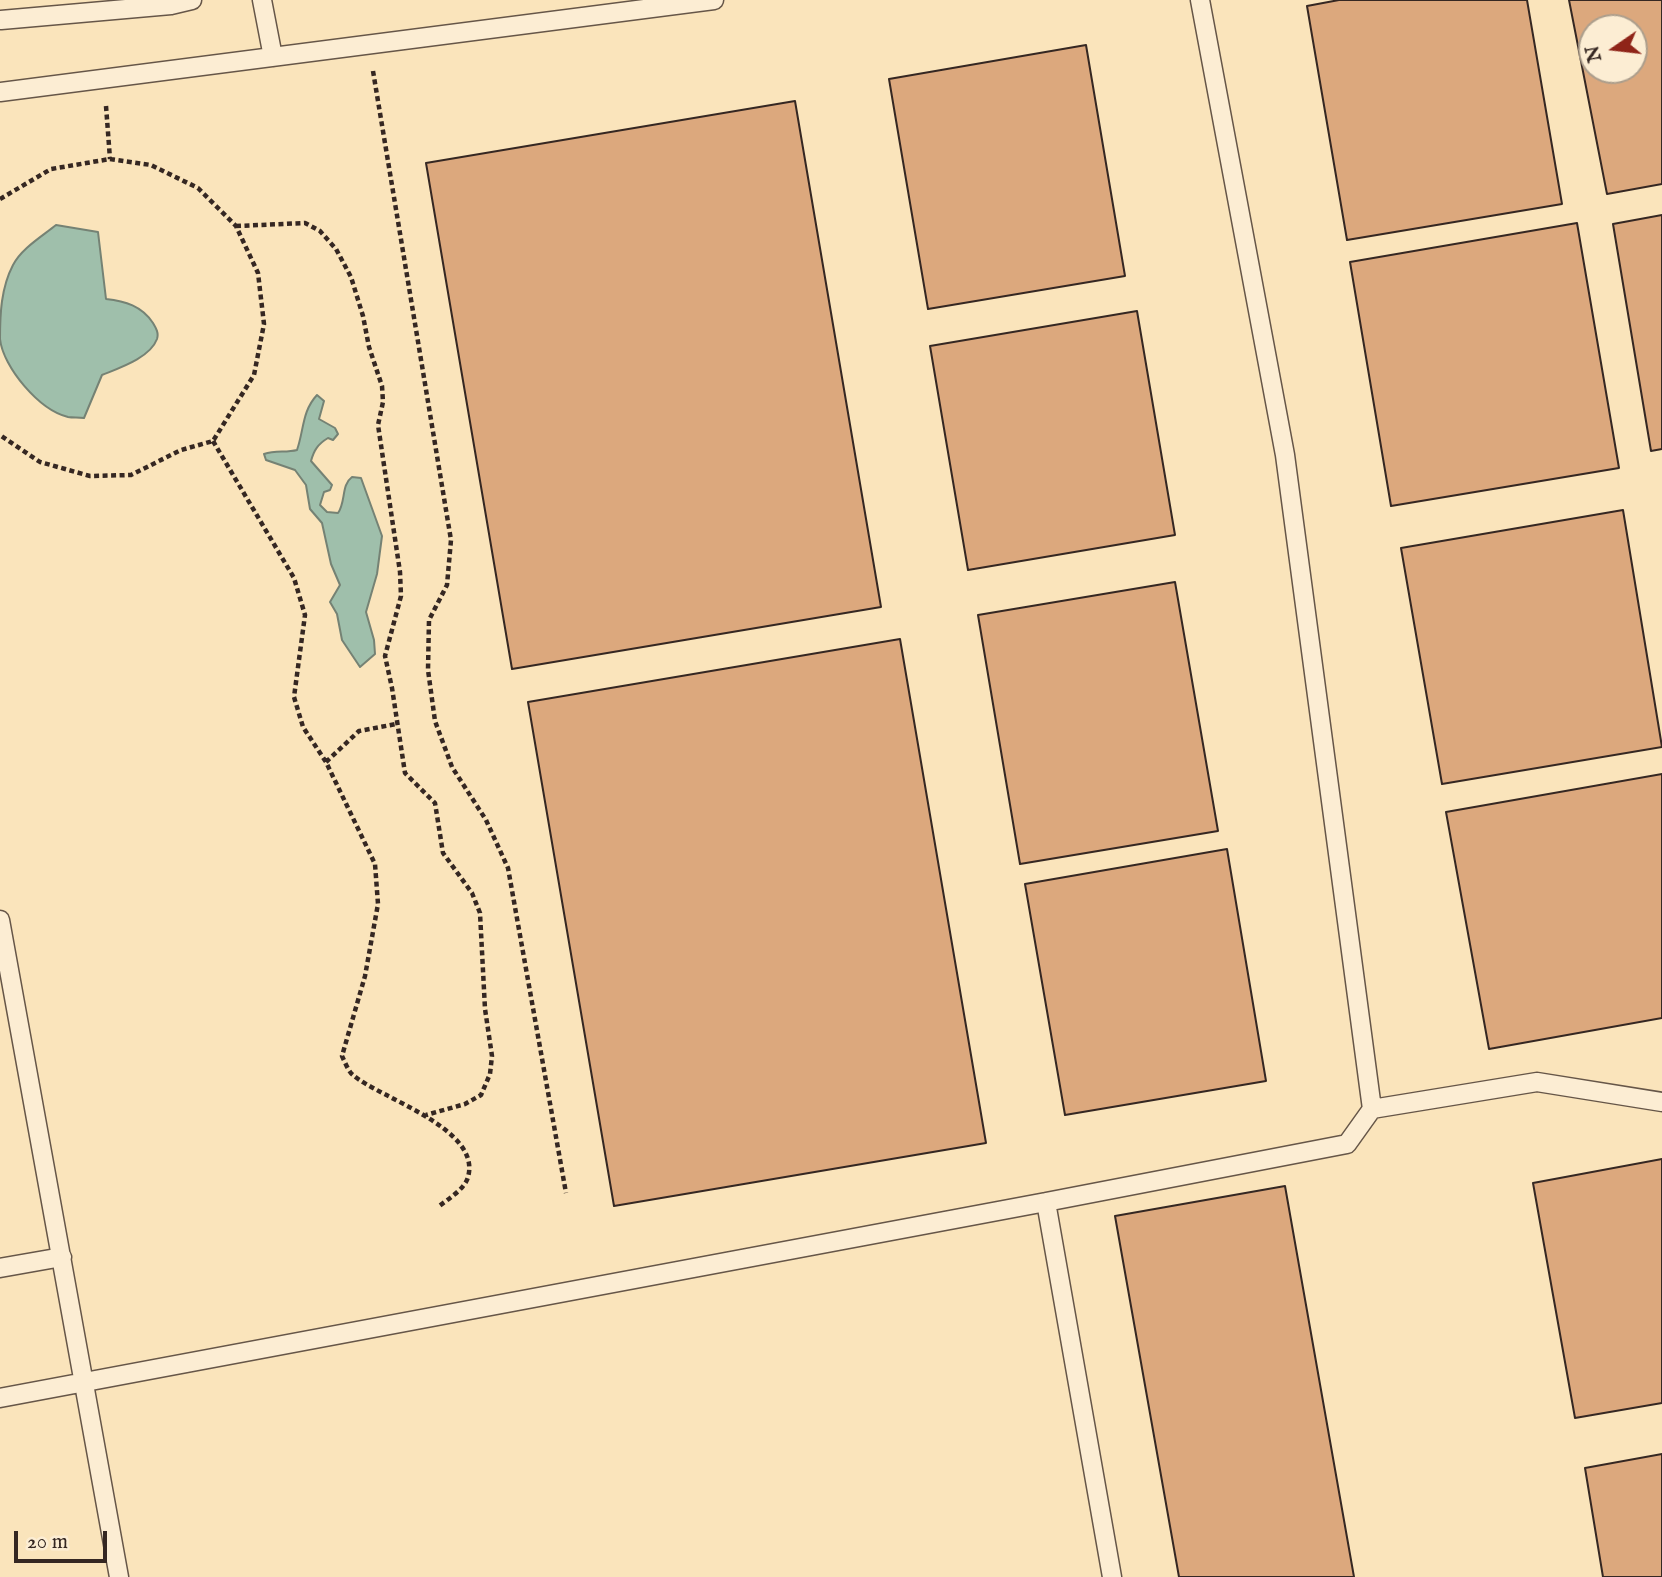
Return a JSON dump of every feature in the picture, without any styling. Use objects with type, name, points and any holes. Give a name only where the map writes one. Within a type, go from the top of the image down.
[{"type":"lane","points":[[1,20],[171,5],[192,0]]},
{"type":"lane","points":[[262,0],[273,57]]},
{"type":"lane","points":[[0,92],[715,0]]},
{"type":"lane","points":[[0,1398],[1347,1144],[1372,1108],[1285,456],[1200,0]]},
{"type":"lane","points":[[0,920],[120,1577]]},
{"type":"lane","points":[[1372,1108],[1537,1082],[1662,1102]]},
{"type":"lane","points":[[1046,1202],[1112,1577]]},
{"type":"lane","points":[[0,1268],[62,1257]]},
{"type":"path","points":[[373,71],[451,540],[447,585],[429,620],[428,670],[435,721],[452,766],[486,820],[508,868],[566,1193]]},
{"type":"path","points":[[106,106],[110,159]]},
{"type":"path","points":[[0,199],[51,169],[110,159],[151,164],[198,188],[236,226],[258,273],[264,324],[254,375],[213,441],[181,450],[131,475],[90,476],[40,462],[0,435]]},
{"type":"path","points":[[236,226],[305,223],[320,231],[336,249],[351,277],[382,386],[383,402],[378,425],[401,572],[401,596],[384,656],[392,688],[405,773],[435,803],[443,853],[472,892],[480,913],[485,1009],[492,1056],[491,1074],[481,1095],[465,1104],[426,1115]]},
{"type":"path","points":[[213,441],[294,578],[305,615],[294,697],[303,727],[326,762],[375,864],[377,904],[365,976],[342,1056],[351,1074],[426,1115],[460,1144],[469,1162],[468,1178],[455,1194],[438,1207]]},
{"type":"path","points":[[326,762],[359,731],[396,724]]},
{"type":"shaded area","points":[[56,225],[98,232],[106,299],[138,308],[149,317],[157,333],[157,339],[148,352],[125,366],[102,375],[84,418],[57,413],[35,397],[15,374],[0,339],[4,292],[13,265],[26,248]]},
{"type":"shaded area","points":[[317,395],[324,401],[319,419],[335,428],[338,434],[333,440],[328,438],[319,445],[311,461],[332,485],[330,490],[324,492],[320,505],[327,512],[338,513],[349,480],[352,477],[361,478],[382,536],[377,574],[366,612],[375,654],[360,667],[342,640],[337,614],[330,602],[340,585],[331,564],[322,523],[310,509],[306,485],[295,470],[266,460],[264,454],[297,450],[306,414]]},
{"type":"building","points":[[1339,0],[1527,0],[1562,204],[1347,240],[1307,6]]},
{"type":"building","points":[[1569,0],[1662,0],[1662,184],[1607,194],[1585,84],[1648,84],[1648,14],[1578,14],[1578,46]]},
{"type":"building","points":[[1086,45],[1125,276],[928,309],[889,79]]},
{"type":"building","points":[[795,101],[881,607],[512,669],[426,163]]},
{"type":"building","points":[[1662,215],[1662,449],[1651,451],[1613,224]]},
{"type":"building","points":[[1577,223],[1619,468],[1391,506],[1350,262]]},
{"type":"building","points":[[1137,311],[1175,535],[968,570],[930,346]]},
{"type":"building","points":[[1623,510],[1662,747],[1442,784],[1401,548]]},
{"type":"building","points":[[1175,582],[1218,831],[1020,864],[978,615]]},
{"type":"building","points":[[900,639],[986,1143],[614,1206],[528,702]]},
{"type":"building","points":[[1662,774],[1662,1018],[1489,1049],[1446,812]]},
{"type":"building","points":[[1227,849],[1266,1081],[1065,1115],[1025,884]]},
{"type":"building","points":[[1662,1159],[1662,1403],[1575,1418],[1533,1183]]},
{"type":"building","points":[[1285,1186],[1354,1577],[1179,1577],[1115,1216]]},
{"type":"building","points":[[1662,1454],[1662,1577],[1603,1577],[1585,1468]]}]
